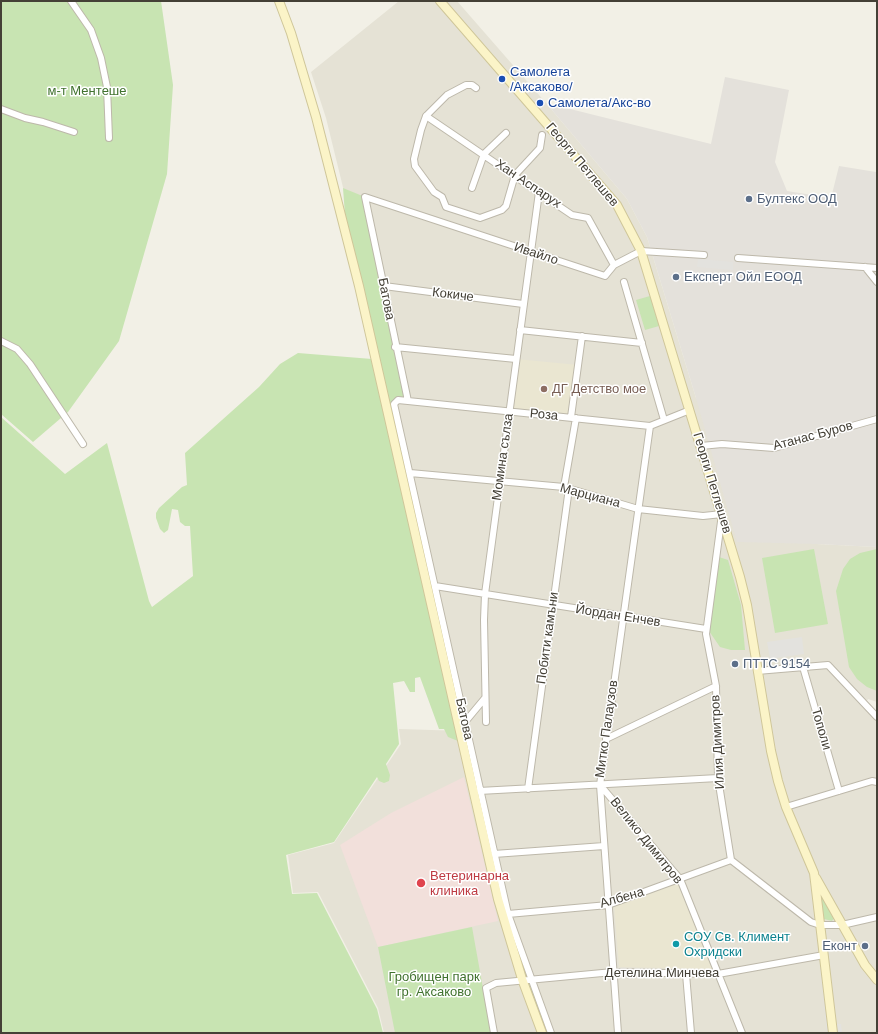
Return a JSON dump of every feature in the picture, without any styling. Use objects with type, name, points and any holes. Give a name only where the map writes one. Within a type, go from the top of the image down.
[{"type":"main road","points":[[279,1],[291,33],[316,118],[353,263],[498,899],[526,979],[542,1033]]},
{"type":"main road","name":"Георги Петлешев","points":[[440,1],[617,205],[641,250],[722,514],[747,605],[771,751],[786,807],[814,873],[833,1033]]},
{"type":"main road","points":[[814,873],[865,965],[877,980]]},
{"type":"street","points":[[71,1],[91,30],[101,58],[107,87],[109,138]]},
{"type":"street","points":[[476,88],[472,85],[466,84],[447,95],[426,116],[421,130],[414,163],[418,172],[434,192],[442,197],[446,207],[477,218],[483,218],[504,208],[515,175],[540,148],[542,135]]},
{"type":"street","points":[[1,109],[25,118],[74,132]]},
{"type":"street","name":"Хан Аспарух","points":[[426,116],[572,215],[588,218],[614,265]]},
{"type":"street","points":[[472,188],[484,154],[506,133]]},
{"type":"street","name":"Момина сълза","points":[[486,722],[485,594],[539,192]]},
{"type":"street","name":"Батова","points":[[365,197],[395,347],[408,401]]},
{"type":"street","name":"Ивайло","points":[[365,197],[605,276],[614,265],[641,250]]},
{"type":"street","points":[[641,250],[704,255]]},
{"type":"street","points":[[738,258],[877,268]]},
{"type":"street","points":[[865,267],[877,282]]},
{"type":"street","points":[[624,282],[664,420]]},
{"type":"street","name":"Кокиче","points":[[384,286],[523,304]]},
{"type":"street","points":[[520,330],[642,343]]},
{"type":"street","name":"Побити камъни","points":[[528,789],[552,606],[582,336]]},
{"type":"street","points":[[1,341],[17,349],[30,364],[84,444]]},
{"type":"street","points":[[395,347],[516,359]]},
{"type":"street","name":"Роза","points":[[395,402],[408,401],[650,426],[690,410]]},
{"type":"street","name":"Батова","points":[[395,402],[394,404],[479,791],[508,914],[526,979],[551,1033]]},
{"type":"street","name":"Атанас Буров","points":[[701,446],[722,444],[774,448],[877,418]]},
{"type":"street","name":"Митко Палаузов","points":[[618,1033],[600,785],[650,426]]},
{"type":"street","name":"Марциана","points":[[410,473],[566,488],[638,509],[703,516],[722,514]]},
{"type":"street","name":"Илия Димитров","points":[[722,514],[706,629],[716,686],[718,778],[731,860]]},
{"type":"street","name":"Йордан Енчев","points":[[435,586],[552,606],[706,629]]},
{"type":"street","points":[[757,671],[824,664],[832,667],[877,717]]},
{"type":"street","name":"Тополи","points":[[803,667],[838,791]]},
{"type":"street","points":[[606,739],[716,686]]},
{"type":"street","points":[[465,722],[485,698]]},
{"type":"street","points":[[479,791],[718,778]]},
{"type":"street","points":[[786,807],[872,781],[877,782]]},
{"type":"street","name":"Велико Димитров","points":[[600,785],[680,879],[742,1033]]},
{"type":"street","points":[[494,854],[604,846]]},
{"type":"street","points":[[731,860],[811,922],[820,925],[842,925],[877,917]]},
{"type":"street","name":"Албена","points":[[508,914],[608,905],[731,860]]},
{"type":"street","name":"Детелина Минчева","points":[[494,1033],[486,988],[496,983],[613,972],[718,974],[824,955]]},
{"type":"street","points":[[686,974],[691,1033]]},
{"type":"shaded area","points":[[399,1],[457,1],[627,199],[647,237],[696,398],[817,544],[877,547],[877,702],[868,699],[867,701],[877,712],[877,1033],[384,1033],[378,1008],[318,892],[293,893],[288,855],[334,843],[401,744],[399,729],[464,731],[353,228],[326,118],[311,72]]},
{"type":"shaded area","points":[[725,77],[789,90],[775,162],[787,191],[831,198],[839,166],[876,172],[877,547],[737,542],[696,398],[647,237],[627,199],[546,103],[711,144]]},
{"type":"shaded area","points":[[698,259],[733,262],[733,270],[697,267]]},
{"type":"shaded area","name":"ДГ Детство мое","points":[[516,359],[578,365],[571,417],[510,412]]},
{"type":"shaded area","points":[[802,637],[804,654],[770,659],[767,642]]},
{"type":"shaded area","name":"Ветеринарна клиника","points":[[464,777],[498,921],[378,947],[340,845],[391,813]]},
{"type":"shaded area","points":[[678,883],[713,969],[619,967],[614,906]]},
{"type":"shaded area","points":[[824,955],[832,1024],[841,1024],[842,1033],[827,1033],[819,956]]},
{"type":"green space","name":"м-т Ментeше","points":[[1,1],[161,1],[173,85],[167,174],[119,341],[68,412],[33,442],[1,414]]},
{"type":"green space","points":[[343,188],[365,197],[408,401],[395,402],[508,914],[551,1033],[546,1033],[501,906],[345,215]]},
{"type":"green space","points":[[650,296],[659,326],[645,330],[636,300]]},
{"type":"green space","points":[[298,353],[372,359],[457,730],[455,730],[458,741],[448,737],[444,729],[439,729],[420,677],[415,678],[415,692],[410,692],[404,681],[393,683],[399,744],[386,764],[390,775],[389,781],[384,783],[379,781],[377,777],[334,842],[286,855],[292,894],[317,893],[377,1009],[383,1033],[1,1033],[1,417],[65,474],[107,443],[149,601],[152,607],[193,576],[190,526],[185,526],[180,522],[178,510],[172,509],[168,530],[164,533],[160,529],[156,518],[156,513],[159,508],[182,487],[187,485],[185,453],[259,387],[280,364]]},
{"type":"green space","points":[[814,549],[828,624],[775,633],[762,558]]},
{"type":"green space","points":[[877,549],[877,691],[867,687],[857,679],[849,667],[836,591],[843,569],[850,559],[860,553]]},
{"type":"green space","points":[[719,557],[728,560],[741,605],[745,650],[731,650],[720,647],[709,631]]},
{"type":"green space","points":[[821,897],[823,897],[834,918],[832,921],[824,919]]},
{"type":"green space","name":"Гробищен парк гр. Аксаково","points":[[472,927],[491,1033],[395,1033],[378,947]]},
{"type":"place","name":"Самолета /Аксаково/","points":[[502,79]]},
{"type":"place","name":"Самолета/Акс-во","points":[[540,103]]},
{"type":"place","name":"Бултекс ООД","points":[[749,199]]},
{"type":"place","name":"Експерт Ойл ЕООД","points":[[676,277]]},
{"type":"place","name":"ДГ Детство мое","points":[[544,389]]},
{"type":"place","name":"ПТТС 9154","points":[[735,664]]},
{"type":"place","name":"Ветеринарна клиника","points":[[421,883]]},
{"type":"place","name":"СОУ Св. Климент Охридски","points":[[676,944]]},
{"type":"place","name":"Еконт","points":[[865,946]]}]
